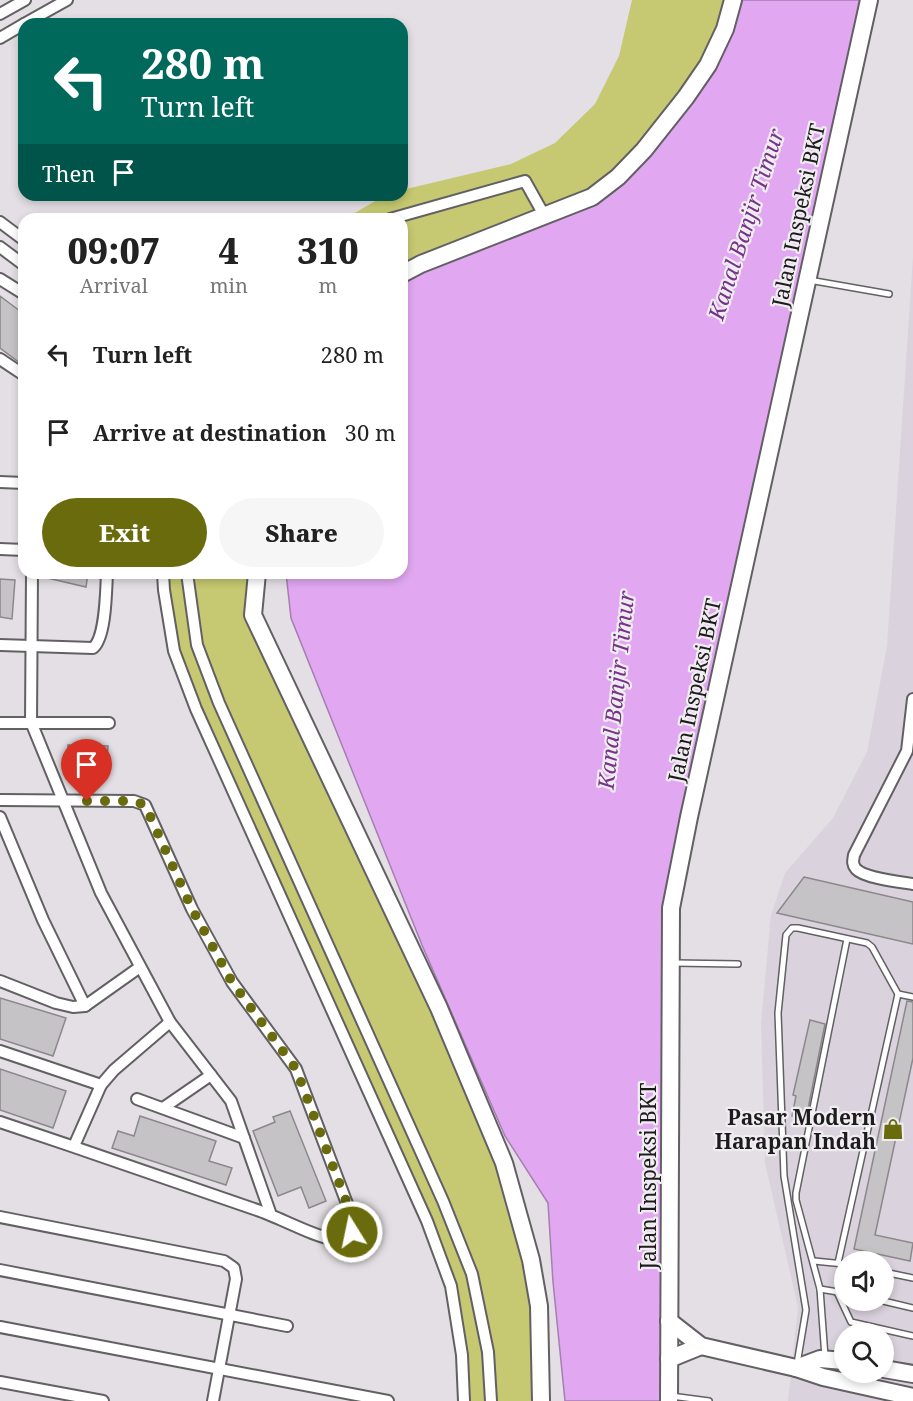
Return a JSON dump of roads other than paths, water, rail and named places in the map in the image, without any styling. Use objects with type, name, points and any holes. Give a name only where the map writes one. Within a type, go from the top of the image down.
[{"type":"street","points":[[0,14],[25,0]]},
{"type":"street","points":[[35,18],[67,0]]},
{"type":"street","points":[[408,272],[592,197],[618,177],[644,150],[708,65],[725,29],[733,0]]},
{"type":"street","name":"Jalan Inspeksi BKT","points":[[669,1399],[671,908],[869,0]]},
{"type":"street","points":[[0,38],[18,28]]},
{"type":"street","points":[[408,214],[525,181],[544,215]]},
{"type":"street","points":[[0,222],[18,236]]},
{"type":"street","points":[[0,247],[18,260]]},
{"type":"street","points":[[0,279],[18,290]]},
{"type":"street","points":[[0,359],[18,371]]},
{"type":"street","points":[[0,482],[18,483]]},
{"type":"street","points":[[0,549],[18,550]]},
{"type":"street","points":[[32,579],[31,722],[101,893],[170,1022],[231,1101],[271,1215]]},
{"type":"street","points":[[0,645],[86,649],[96,646],[101,631],[106,579]]},
{"type":"street","points":[[163,579],[174,651],[196,709],[427,1221],[451,1286],[462,1355],[464,1401]]},
{"type":"street","points":[[188,579],[197,645],[219,703],[443,1201],[472,1274],[488,1353],[491,1401]]},
{"type":"street","points":[[256,579],[253,615],[439,1008],[504,1162],[531,1260],[539,1306],[541,1401]]},
{"type":"street","points":[[913,699],[910,752],[852,862],[861,873],[913,884]]},
{"type":"street","points":[[0,723],[109,723]]},
{"type":"street","points":[[0,800],[134,801],[145,805],[192,909],[232,982],[296,1069],[354,1222],[352,1232],[348,1237],[329,1239],[271,1215],[0,1122]]},
{"type":"street","points":[[0,817],[3,834],[85,1006]]},
{"type":"street","points":[[0,980],[56,1003],[85,1006],[140,966]]},
{"type":"street","points":[[74,1146],[101,1085],[114,1070],[170,1022]]},
{"type":"street","points":[[0,1051],[101,1085]]},
{"type":"street","points":[[163,1108],[211,1075]]},
{"type":"street","points":[[137,1099],[244,1138]]},
{"type":"street","points":[[0,1217],[224,1261],[234,1268],[236,1279],[213,1401]]},
{"type":"street","points":[[0,1270],[287,1326]]},
{"type":"street","points":[[669,1321],[701,1346],[834,1379]]},
{"type":"street","points":[[0,1327],[388,1401]]},
{"type":"street","points":[[669,1359],[701,1346]]},
{"type":"street","points":[[796,1368],[825,1359],[834,1360]]},
{"type":"street","points":[[825,1359],[827,1370],[834,1377]]},
{"type":"street","points":[[894,1370],[913,1374]]},
{"type":"street","points":[[0,1382],[103,1401]]},
{"type":"street","points":[[850,1383],[913,1397]]},
{"type":"lane","points":[[807,280],[889,294]]},
{"type":"lane","points":[[796,1368],[806,1310],[784,1176],[778,1013],[786,935],[792,928],[867,943],[872,947],[898,994],[844,1251]]},
{"type":"lane","points":[[825,1359],[820,1289],[796,1193],[847,939]]},
{"type":"lane","points":[[672,963],[738,964]]},
{"type":"lane","points":[[898,994],[913,997]]},
{"type":"lane","points":[[814,1261],[834,1262]]},
{"type":"lane","points":[[894,1274],[913,1278]]},
{"type":"lane","points":[[820,1289],[834,1291]]},
{"type":"lane","points":[[894,1304],[913,1308]]},
{"type":"lane","points":[[846,1311],[851,1322],[913,1336]]},
{"type":"lane","points":[[669,1399],[709,1401]]},
{"type":"water","name":"Kanal Banjir Timur","points":[[732,0],[860,0],[669,897],[662,1401],[565,1401],[548,1203],[505,1136],[422,945],[291,618],[287,579],[408,579],[408,275],[592,197],[686,97]]},
{"type":"place","name":"Pasar Modern Harapan Indah","points":[[893,1129]]}]
